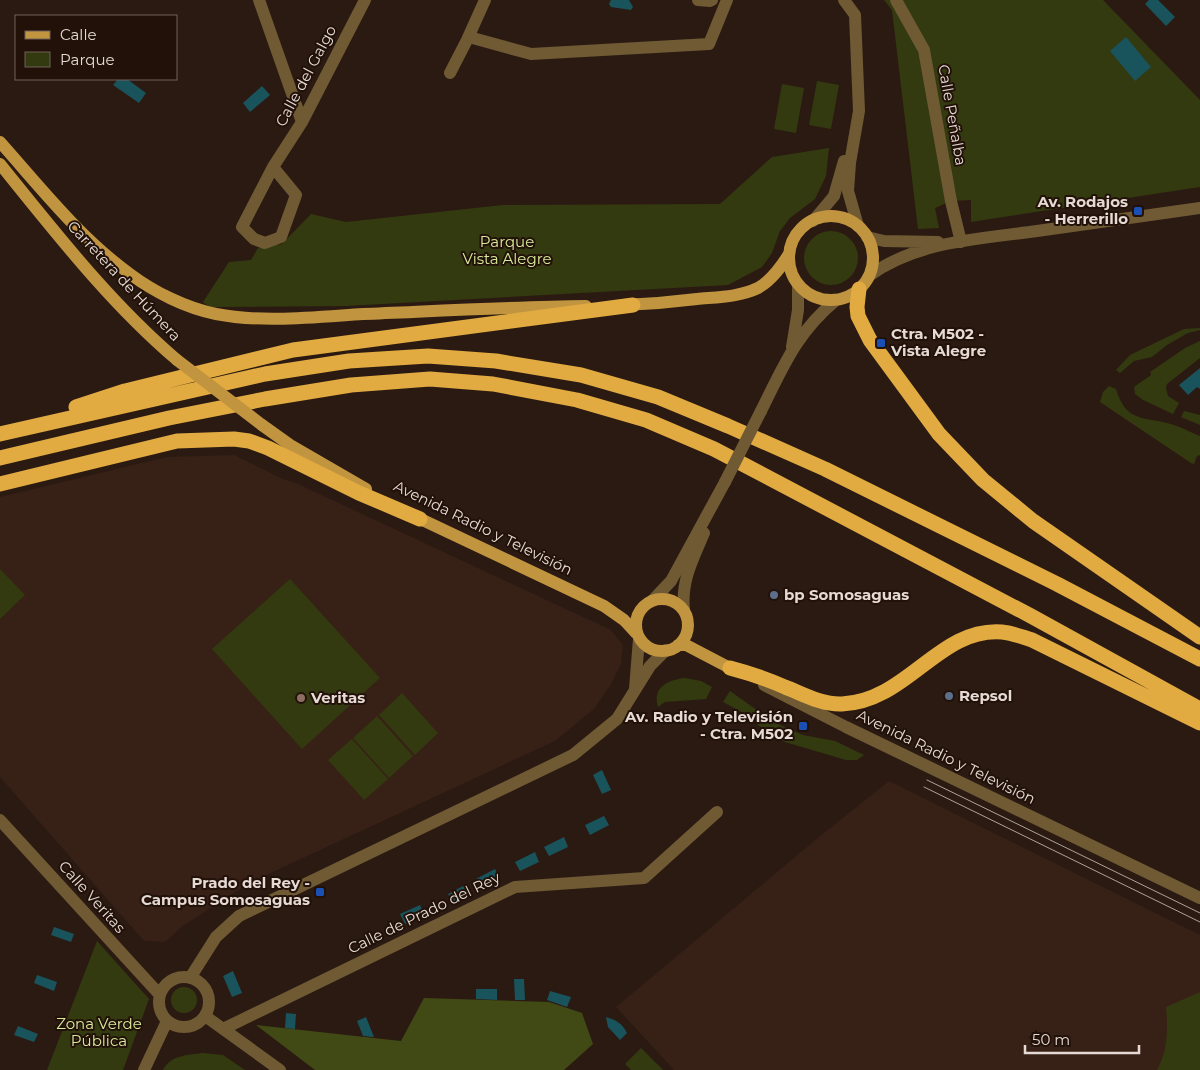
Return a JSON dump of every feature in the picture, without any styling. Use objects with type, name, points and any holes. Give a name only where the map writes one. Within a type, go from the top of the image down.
[{"type":"highway","points":[[859,289],[858,316],[870,340],[939,434],[983,480],[1032,521],[1200,637]]},
{"type":"highway","points":[[0,433],[125,391],[292,350],[634,305]]},
{"type":"highway","points":[[0,433],[265,374],[348,361],[428,356],[496,361],[581,375],[658,397],[825,469],[1056,584],[1200,660]]},
{"type":"highway","points":[[0,458],[169,418],[265,399],[351,385],[430,379],[493,384],[577,400],[646,420],[714,449],[1032,616],[1200,709]]},
{"type":"highway","points":[[0,484],[177,442],[234,439],[249,441],[275,451],[359,493],[420,519]]},
{"type":"highway","points":[[730,668],[750,673],[827,703],[842,704],[872,699],[886,693],[956,642],[971,636],[1002,632],[1032,640],[1200,723]]},
{"type":"main road","points":[[0,142],[93,244],[131,275],[168,296],[195,308],[215,313],[259,318],[517,307],[634,305],[742,294],[760,287],[782,266],[789,254],[793,241],[807,224],[814,220],[831,216],[839,217],[858,226],[867,237],[872,248],[873,259],[869,276],[859,289],[849,296],[836,300],[819,298],[805,291],[798,284],[792,272],[789,254]]},
{"type":"main road","name":"Carretera de Húmera","points":[[0,164],[79,261],[155,342],[262,425]]},
{"type":"main road","name":"Avenida Radio y Televisión","points":[[262,425],[314,460],[420,519],[597,602],[624,620],[638,636]]},
{"type":"main road","points":[[664,599],[671,601],[684,609],[688,629],[685,638],[678,645],[666,650],[651,649],[638,636],[636,624],[638,614],[645,605],[653,600],[664,599]]},
{"type":"main road","name":"Avenida Radio y Televisión","points":[[678,645],[686,645],[730,668]]},
{"type":"street","points":[[259,0],[302,122]]},
{"type":"street","name":"Calle del Galgo","points":[[273,167],[296,195],[281,237],[265,243],[254,239],[242,226],[273,167],[302,122],[365,0]]},
{"type":"street","points":[[450,73],[485,0]]},
{"type":"street","points":[[698,0],[710,2],[712,0]]},
{"type":"street","points":[[468,37],[531,54],[710,44],[727,0]]},
{"type":"street","points":[[844,0],[855,15],[859,111],[850,163],[848,191],[858,226]]},
{"type":"street","name":"Calle Peñalba","points":[[896,0],[924,50],[951,201],[961,242]]},
{"type":"street","points":[[814,220],[834,196],[859,111]]},
{"type":"street","points":[[869,276],[880,268],[912,254],[961,242],[1200,208]]},
{"type":"street","points":[[867,237],[898,242],[961,242]]},
{"type":"street","points":[[791,351],[798,310],[798,284]]},
{"type":"street","points":[[653,600],[671,581],[725,482],[791,351],[811,323],[836,300]]},
{"type":"street","points":[[684,609],[683,600],[686,576],[725,482]]},
{"type":"street","points":[[634,693],[638,636]]},
{"type":"street","points":[[190,978],[216,937],[239,916],[573,754],[617,719],[650,666],[666,650]]},
{"type":"street","name":"Avenida Radio y Televisión","points":[[730,668],[846,727],[1200,898]]},
{"type":"street","name":"Calle de Prado del Rey","points":[[223,1029],[515,887],[644,878],[717,812]]},
{"type":"street","name":"Calle Veritas","points":[[0,820],[160,995]]},
{"type":"street","points":[[190,978],[197,981],[208,993],[209,1009],[199,1023],[192,1027],[183,1028],[167,1021],[160,1009],[160,995],[163,988],[175,979],[190,978]]},
{"type":"street","points":[[205,1016],[280,1070]]},
{"type":"street","points":[[144,1070],[167,1021]]},
{"type":"shaded area","name":"Veritas","points":[[234,455],[611,630],[623,645],[621,664],[610,686],[594,709],[555,741],[249,883],[183,926],[165,942],[144,941],[0,777],[0,497],[167,457]]},
{"type":"shaded area","points":[[889,781],[1200,935],[1200,1070],[674,1070],[616,1007],[819,837]]},
{"type":"green space","points":[[884,0],[1103,0],[1200,100],[1200,187],[971,222],[971,200],[951,201],[935,208],[939,228],[918,229],[892,10]]},
{"type":"green space","points":[[817,81],[839,85],[831,129],[809,125]]},
{"type":"green space","points":[[782,84],[804,88],[796,133],[774,129]]},
{"type":"green space","name":"Parque Vista Alegre","points":[[829,148],[826,176],[815,199],[790,218],[780,231],[772,253],[762,267],[728,285],[346,306],[209,307],[203,302],[229,262],[251,260],[258,248],[282,244],[311,214],[346,222],[503,205],[720,204],[772,157]]},
{"type":"green space","points":[[826,231],[836,231],[846,235],[854,243],[858,258],[854,273],[846,281],[836,285],[826,285],[816,281],[808,273],[804,263],[804,253],[808,243],[816,235]]},
{"type":"green space","points":[[1200,328],[1200,330],[1188,333],[1167,345],[1152,357],[1134,361],[1120,373],[1116,370],[1130,355],[1184,329]]},
{"type":"green space","points":[[1200,341],[1200,358],[1167,384],[1168,396],[1179,403],[1173,414],[1143,400],[1135,394],[1134,387],[1151,375],[1150,372],[1185,348]]},
{"type":"green space","points":[[1109,386],[1116,389],[1125,408],[1138,417],[1174,425],[1200,436],[1200,455],[1197,456],[1194,464],[1100,402],[1103,392]]},
{"type":"green space","points":[[1184,411],[1200,415],[1200,425],[1181,417]]},
{"type":"green space","points":[[0,569],[25,595],[0,619]]},
{"type":"green space","points":[[290,579],[380,678],[302,749],[212,649]]},
{"type":"green space","points":[[685,678],[701,681],[712,687],[706,699],[665,702],[658,707],[657,694],[659,690],[667,683]]},
{"type":"green space","points":[[730,691],[761,713],[759,716],[803,735],[835,741],[864,755],[857,760],[846,760],[785,742],[771,735],[740,711],[723,702]]},
{"type":"green space","points":[[402,693],[438,733],[415,755],[379,715]]},
{"type":"green space","points":[[377,716],[413,756],[389,778],[353,738]]},
{"type":"green space","points":[[352,739],[388,779],[364,800],[328,760]]},
{"type":"green space","name":"Zona Verde Pública","points":[[97,941],[149,999],[123,1070],[47,1070]]},
{"type":"green space","points":[[184,987],[194,990],[197,1000],[194,1010],[184,1013],[174,1010],[171,1000],[174,990]]},
{"type":"green space","points":[[1200,992],[1200,1070],[1157,1070],[1161,1062],[1166,1039],[1166,1007]]},
{"type":"green space","points":[[424,998],[549,1002],[582,1013],[593,1044],[564,1070],[315,1070],[256,1025],[401,1041]]},
{"type":"green space","points":[[641,1048],[663,1070],[631,1070],[625,1064]]},
{"type":"green space","points":[[203,1053],[223,1055],[245,1070],[163,1070],[170,1061],[185,1055]]},
{"type":"water","points":[[611,0],[629,0],[633,7],[631,10],[611,7],[609,4]]},
{"type":"water","points":[[1149,0],[1158,0],[1175,17],[1166,26],[1145,4]]},
{"type":"water","points":[[1126,37],[1151,67],[1135,81],[1110,51]]},
{"type":"water","points":[[117,80],[128,80],[146,93],[139,103],[113,85]]},
{"type":"water","points":[[262,86],[270,95],[250,112],[243,103]]},
{"type":"water","points":[[1200,368],[1200,389],[1197,387],[1188,395],[1179,385]]},
{"type":"water","points":[[602,770],[611,790],[602,794],[593,775]]},
{"type":"water","points":[[604,816],[609,825],[590,835],[585,825]]},
{"type":"water","points":[[564,837],[568,847],[549,856],[544,847]]},
{"type":"water","points":[[535,852],[539,862],[520,871],[515,862]]},
{"type":"water","points":[[495,869],[500,879],[481,889],[476,879]]},
{"type":"water","points":[[467,884],[472,894],[453,903],[448,894]]},
{"type":"water","points":[[420,905],[424,914],[405,924],[400,914]]},
{"type":"water","points":[[54,927],[74,934],[71,942],[51,935]]},
{"type":"water","points":[[233,971],[242,993],[232,997],[223,976]]},
{"type":"water","points":[[37,975],[57,982],[54,991],[34,983]]},
{"type":"water","points":[[514,979],[524,979],[525,1000],[515,1000]]},
{"type":"water","points":[[476,989],[497,989],[497,1000],[476,999]]},
{"type":"water","points":[[550,991],[571,997],[567,1007],[547,1000]]},
{"type":"water","points":[[286,1013],[296,1014],[295,1029],[285,1028]]},
{"type":"water","points":[[366,1017],[374,1037],[363,1036],[357,1021]]},
{"type":"water","points":[[606,1017],[618,1022],[627,1033],[620,1040],[608,1027]]},
{"type":"water","points":[[18,1026],[38,1034],[34,1042],[14,1035]]},
{"type":"tram line","points":[[927,780],[1200,913]]},
{"type":"tram line","points":[[924,787],[1200,922]]},
{"type":"place","name":"Av. Rodajos - Herrerillo","points":[[1138,211]]},
{"type":"place","name":"Ctra. M502 - Vista Alegre","points":[[881,343]]},
{"type":"place","name":"bp Somosaguas","points":[[774,595]]},
{"type":"place","name":"Repsol","points":[[949,696]]},
{"type":"place","name":"Veritas","points":[[301,698]]},
{"type":"place","name":"Av. Radio y Televisión - Ctra. M502","points":[[803,726]]},
{"type":"place","name":"Prado del Rey - Campus Somosaguas","points":[[320,892]]}]
